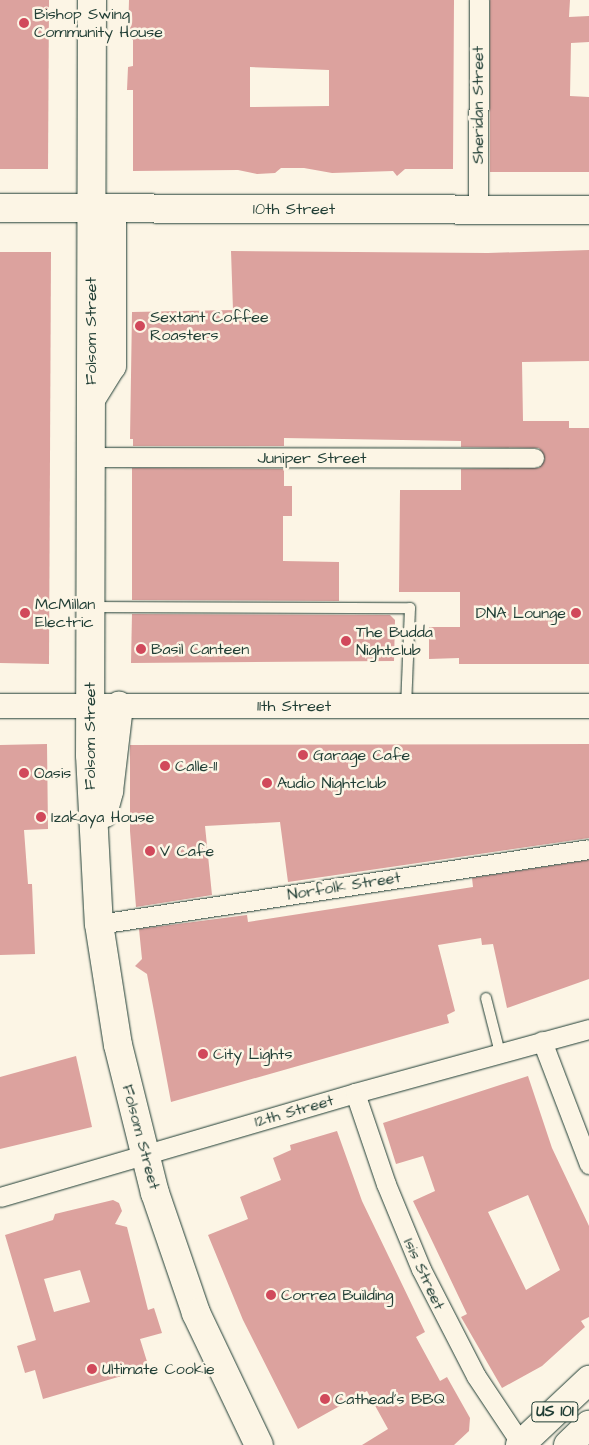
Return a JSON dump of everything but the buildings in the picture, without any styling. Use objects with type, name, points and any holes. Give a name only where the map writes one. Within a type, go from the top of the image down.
[{"type":"main road","name":"Folsom Street","points":[[92,0],[102,209],[91,399],[90,607],[93,849],[99,924],[118,1045],[144,1154],[196,1313],[259,1445]]},
{"type":"main road","name":"10th Street","points":[[0,208],[589,210]]},
{"type":"main road","points":[[93,849],[109,791],[119,706]]},
{"type":"main road","name":"US 101","points":[[519,1444],[589,1379]]},
{"type":"main road","name":"US 101","points":[[568,1445],[589,1425]]},
{"type":"main road","points":[[572,1445],[589,1430]]},
{"type":"street","name":"Sheridan Street","points":[[478,0],[478,209]]},
{"type":"street","name":"Juniper Street","points":[[91,457],[534,458]]},
{"type":"street","name":"11th Street","points":[[0,706],[589,706]]},
{"type":"street","name":"Norfolk Street","points":[[99,924],[588,849]]},
{"type":"street","name":"12th Street","points":[[0,1197],[355,1093],[589,1029]]},
{"type":"street","points":[[542,1041],[589,1164]]},
{"type":"street","name":"Isis Street","points":[[355,1093],[386,1184],[420,1269],[476,1376],[519,1444]]},
{"type":"lane","points":[[90,607],[410,608],[406,706]]},
{"type":"lane","points":[[486,998],[500,1053]]},
{"type":"place","name":"Bishop Swing Community House","points":[[24,23]]},
{"type":"place","name":"Sextant Coffee Roasters","points":[[140,326]]},
{"type":"place","name":"McMillan Electric","points":[[25,613]]},
{"type":"place","name":"DNA Lounge","points":[[576,613]]},
{"type":"place","name":"The Budda Nightclub","points":[[346,641]]},
{"type":"place","name":"Basil Canteen","points":[[141,649]]},
{"type":"place","name":"Garage Cafe","points":[[303,755]]},
{"type":"place","name":"Calle-11","points":[[165,766]]},
{"type":"place","name":"Oasis","points":[[24,773]]},
{"type":"place","name":"Audio Nightclub","points":[[267,783]]},
{"type":"place","name":"Izakaya House","points":[[41,817]]},
{"type":"place","name":"V Cafe","points":[[150,851]]},
{"type":"place","name":"City Lights","points":[[203,1054]]},
{"type":"place","name":"Correa Building","points":[[271,1295]]},
{"type":"place","name":"Ultimate Cookie","points":[[92,1369]]},
{"type":"place","name":"Cathead's BBQ","points":[[325,1399]]}]
